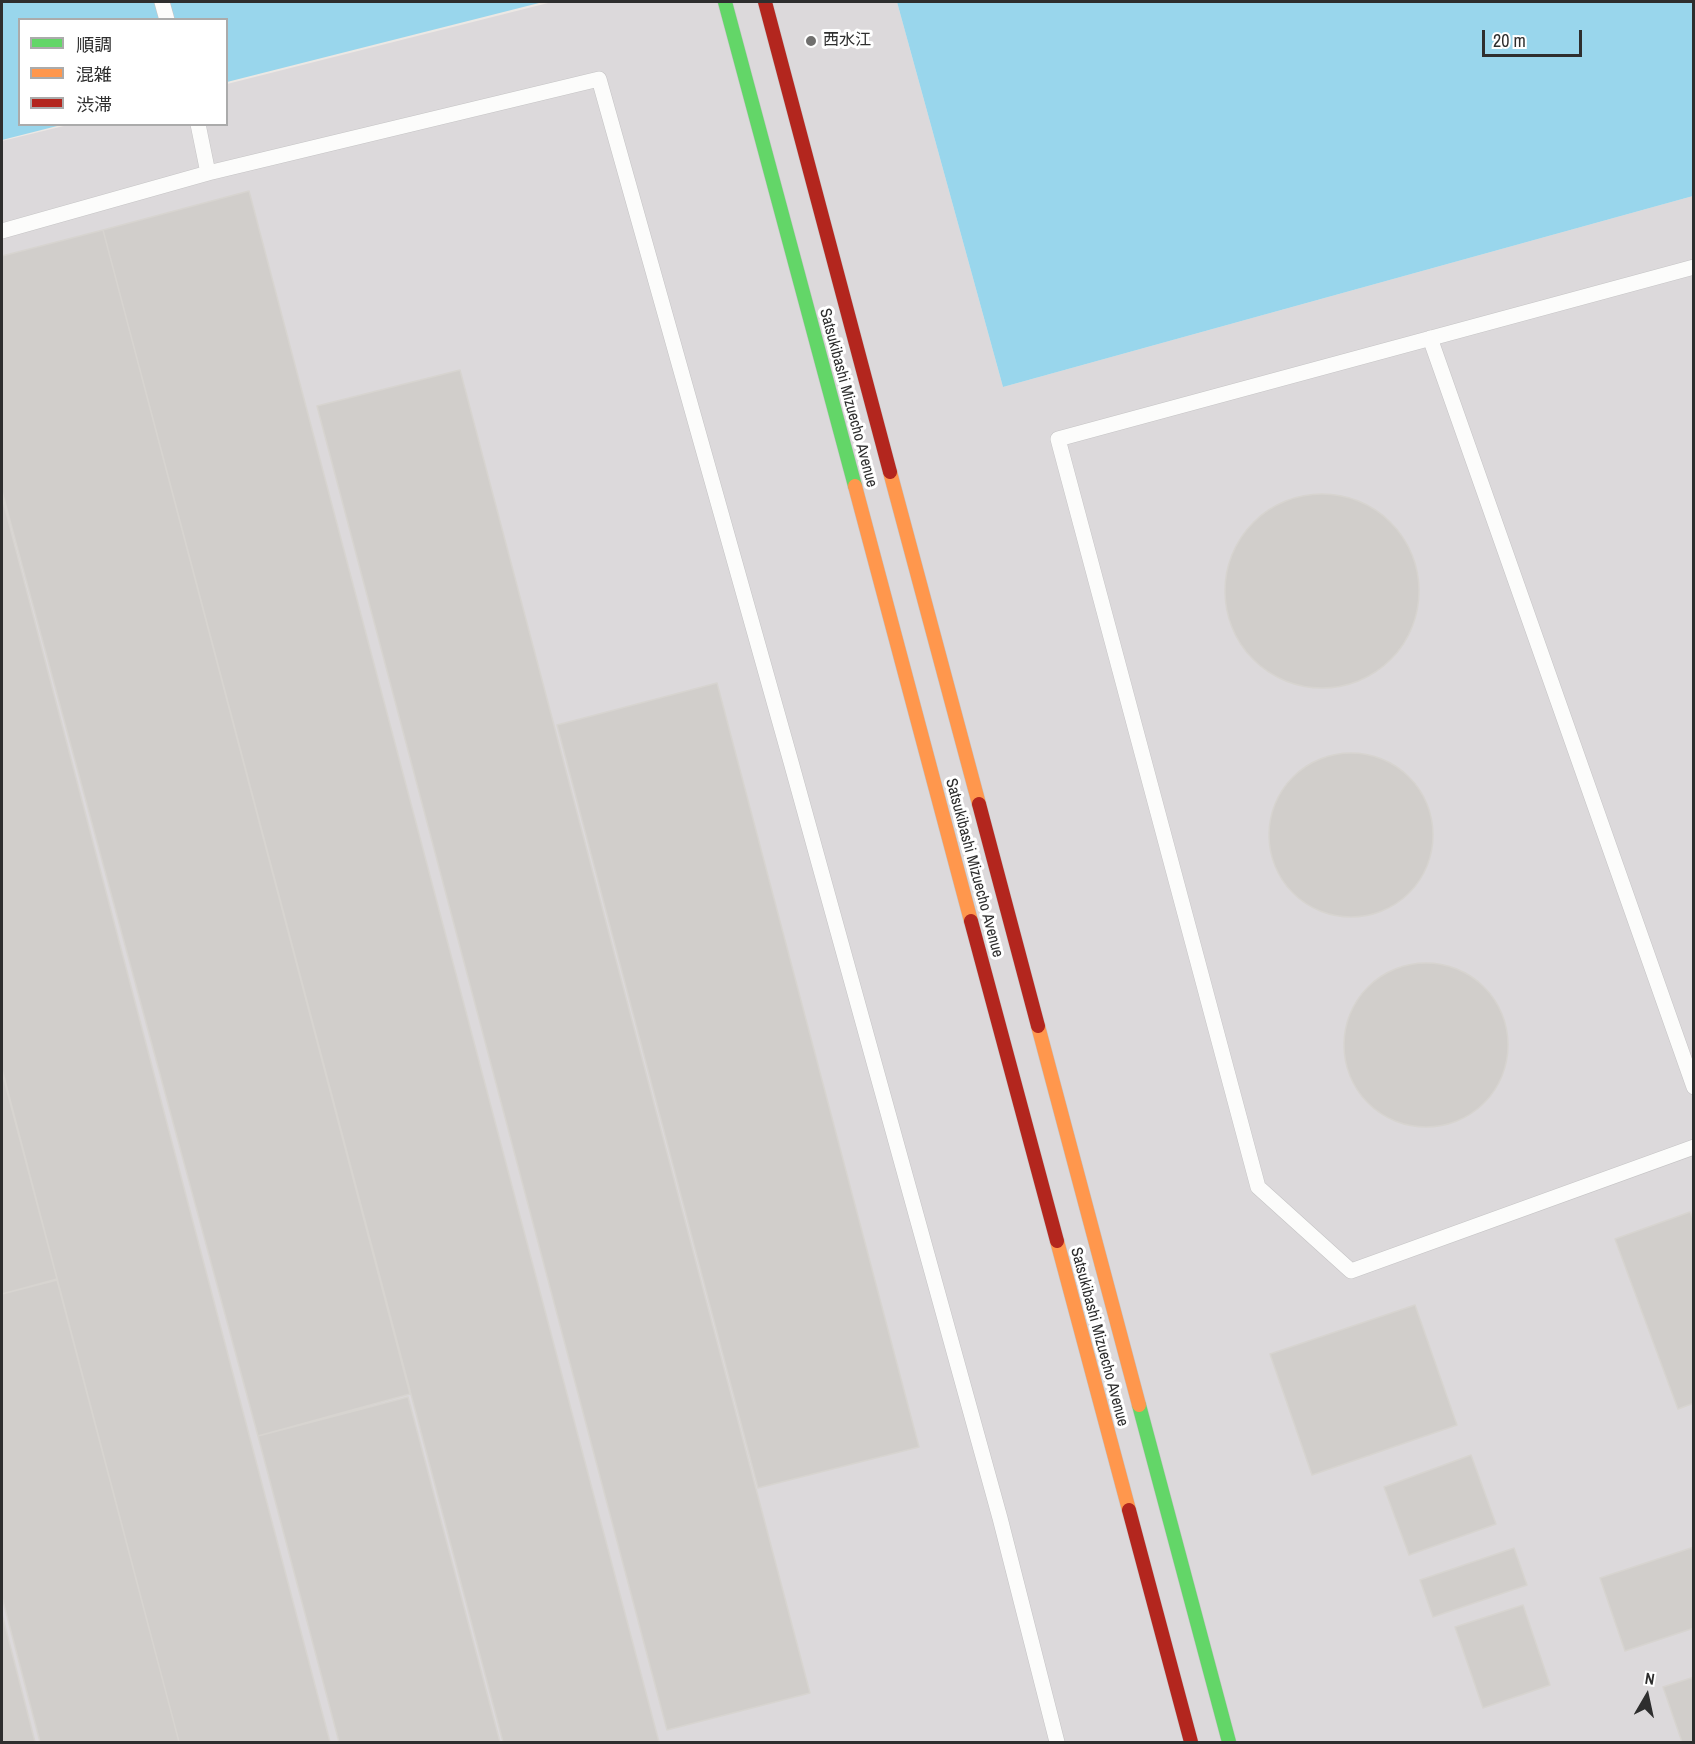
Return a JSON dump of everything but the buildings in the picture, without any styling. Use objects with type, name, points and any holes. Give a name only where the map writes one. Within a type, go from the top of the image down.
[{"type":"street","name":"Satsukibashi Mizuecho Avenue","points":[[725,2],[1191,1743]]},
{"type":"street","name":"Satsukibashi Mizuecho Avenue","points":[[765,2],[1228,1740]]},
{"type":"lane","points":[[162,2],[166,18]]},
{"type":"lane","points":[[2,231],[208,173],[599,79],[991,1484],[1057,1743]]},
{"type":"lane","points":[[198,126],[208,173]]},
{"type":"lane","points":[[1694,267],[1058,439],[1258,1187],[1351,1271],[1694,1147]]},
{"type":"lane","points":[[1430,338],[1694,1088]]},
{"type":"lane","points":[[1228,1740],[1247,1743]]},
{"type":"shaded area","points":[[552,2],[897,2],[1003,387],[1693,196],[1693,1742],[2,1742],[2,141],[64,126],[228,126],[228,84]]},
{"type":"water","points":[[2,2],[543,2],[228,82],[228,18],[18,18],[18,126],[57,126],[2,140]]},
{"type":"water","points":[[897,2],[1693,2],[1693,196],[1003,387]]},
{"type":"traffic: fast","points":[[725,2],[855,486]]},
{"type":"traffic: fast","points":[[1139,1405],[1229,1742]]},
{"type":"traffic: slow","points":[[890,472],[979,804]]},
{"type":"traffic: slow","points":[[855,486],[971,921]]},
{"type":"traffic: slow","points":[[1038,1026],[1139,1405]]},
{"type":"traffic: slow","points":[[1057,1241],[1129,1510]]},
{"type":"traffic: jam","points":[[765,2],[890,472]]},
{"type":"traffic: jam","points":[[979,804],[1038,1026]]},
{"type":"traffic: jam","points":[[971,921],[1057,1241]]},
{"type":"traffic: jam","points":[[1129,1510],[1191,1742]]},
{"type":"place","name":"西水江","points":[[811,41]]}]
